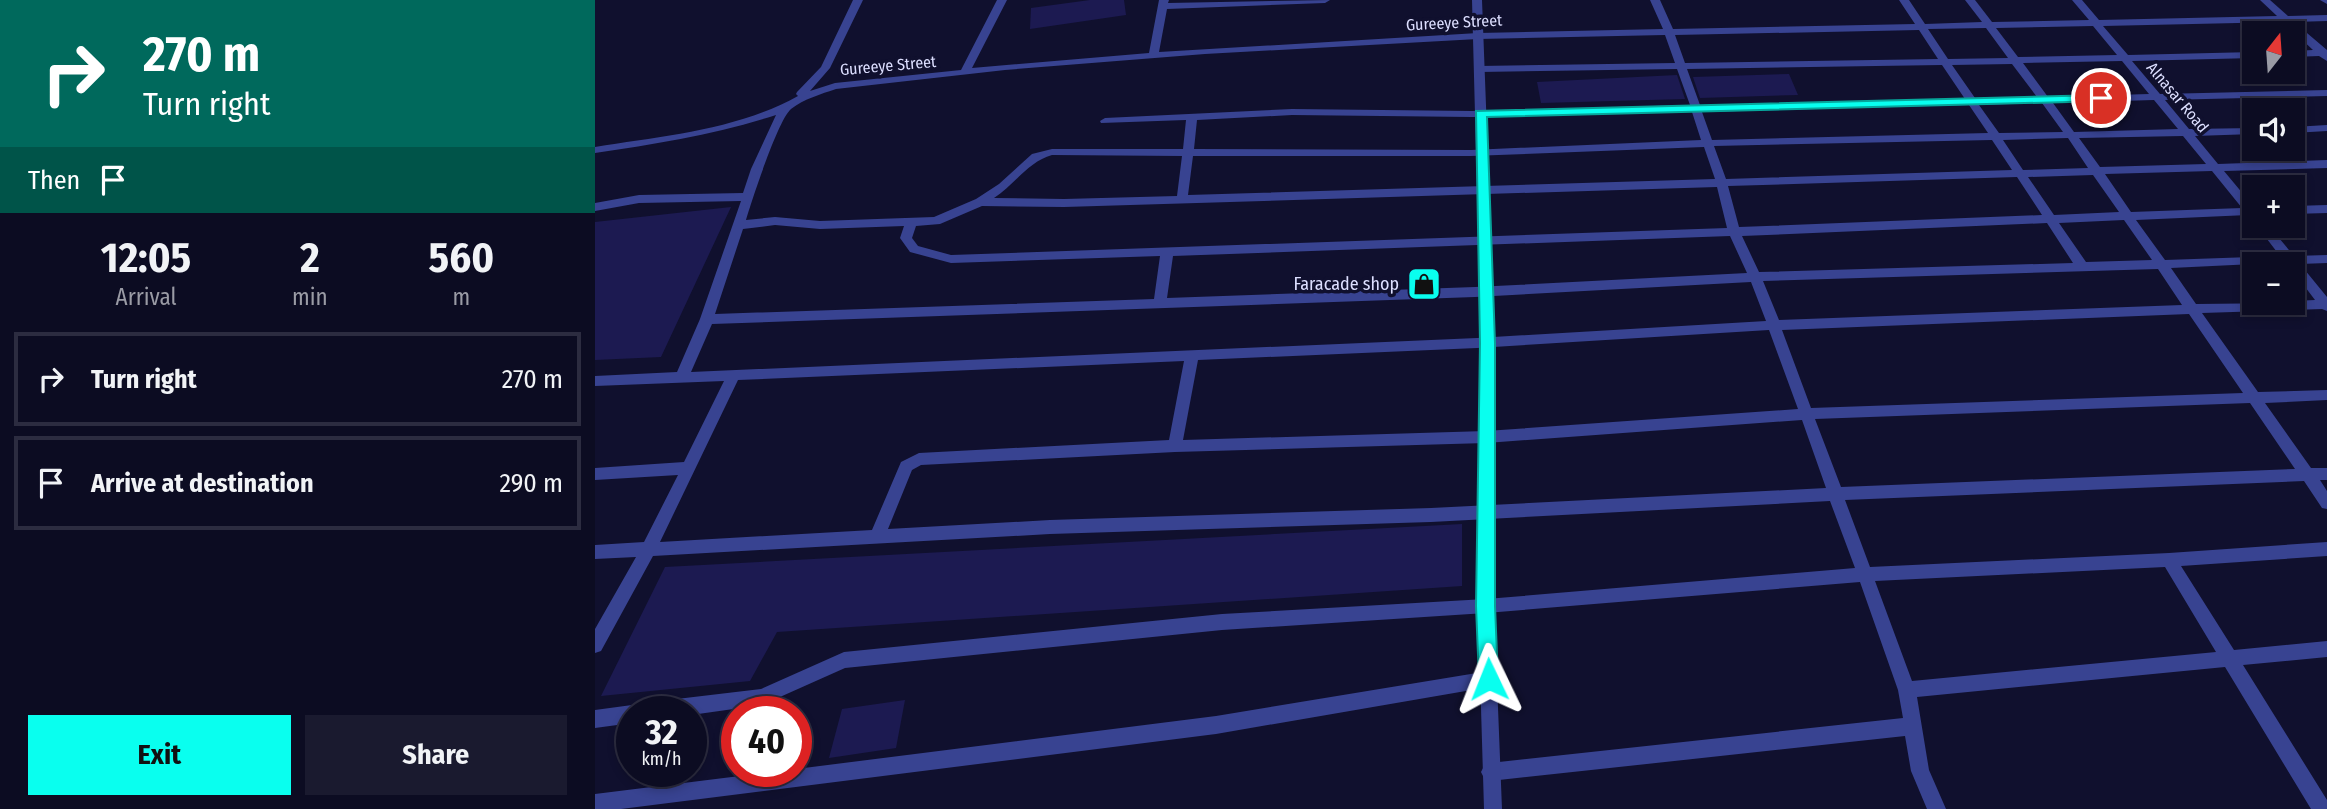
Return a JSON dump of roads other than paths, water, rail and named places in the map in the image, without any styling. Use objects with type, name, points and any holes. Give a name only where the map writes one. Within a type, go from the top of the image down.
[{"type":"street","points":[[683,376],[708,319],[757,169],[783,109],[825,68],[858,0]]},
{"type":"street","points":[[965,73],[1002,0]]},
{"type":"street","points":[[1153,55],[1164,3],[1325,0]]},
{"type":"street","points":[[1476,0],[1488,343],[1486,606],[1493,809]]},
{"type":"street","points":[[1655,0],[1669,31],[1721,181],[1734,232],[1774,325],[1907,690],[1920,771],[1937,809]]},
{"type":"street","points":[[1904,0],[1974,101],[2083,268]]},
{"type":"street","points":[[1970,0],[2073,136],[2327,503]]},
{"type":"street","name":"Alnasar Road","points":[[2077,0],[2242,199]]},
{"type":"street","points":[[2265,0],[2325,55]]},
{"type":"street","name":"Gureeye Street","points":[[595,150],[731,126],[783,109],[810,94],[835,86],[1153,55],[1478,36],[2327,18]]},
{"type":"street","points":[[2305,54],[2325,55]]},
{"type":"street","points":[[1479,69],[2242,55]]},
{"type":"street","points":[[1105,121],[1192,119],[1291,112],[1480,114],[2327,93]]},
{"type":"street","points":[[1182,199],[1192,119]]},
{"type":"street","points":[[2305,129],[2327,128]]},
{"type":"street","points":[[739,225],[775,221],[820,225],[936,221],[980,202],[1003,187],[1036,156],[1052,152],[1481,153],[1708,143],[2242,131]]},
{"type":"street","points":[[980,202],[1064,203],[2327,164]]},
{"type":"street","points":[[595,207],[639,199],[748,197]]},
{"type":"street","points":[[2305,210],[2327,209]]},
{"type":"street","points":[[911,223],[906,238],[914,249],[951,259],[2242,213]]},
{"type":"street","points":[[2273,238],[2284,252]]},
{"type":"street","points":[[1160,303],[1167,253]]},
{"type":"street","points":[[2305,259],[2327,258]]},
{"type":"street","points":[[708,319],[1486,291],[1755,277],[2242,262]]},
{"type":"street","points":[[2305,278],[2327,305]]},
{"type":"street","points":[[595,381],[1488,343],[1774,325],[2327,305]]},
{"type":"street","points":[[1175,446],[1192,356]]},
{"type":"street","points":[[595,645],[648,550],[734,374]]},
{"type":"street","points":[[877,537],[906,466],[919,459],[1175,446],[1486,437],[1806,414],[2255,400],[2327,395]]},
{"type":"street","points":[[595,474],[687,468]]},
{"type":"street","points":[[595,552],[1050,527],[1488,512],[1837,494],[2327,474]]},
{"type":"street","points":[[707,704],[762,697],[844,660],[1222,622],[1486,606],[1865,574],[2327,550]]},
{"type":"street","points":[[2169,560],[2322,809]]},
{"type":"street","points":[[1907,690],[2327,649]]},
{"type":"street","points":[[595,803],[1216,725],[1489,679]]},
{"type":"street","points":[[595,719],[616,716]]},
{"type":"street","points":[[1490,772],[1912,726]]},
{"type":"street","points":[[2316,809],[2322,809]]},
{"type":"place","name":"Faracade shop","points":[[1424,284]]}]
